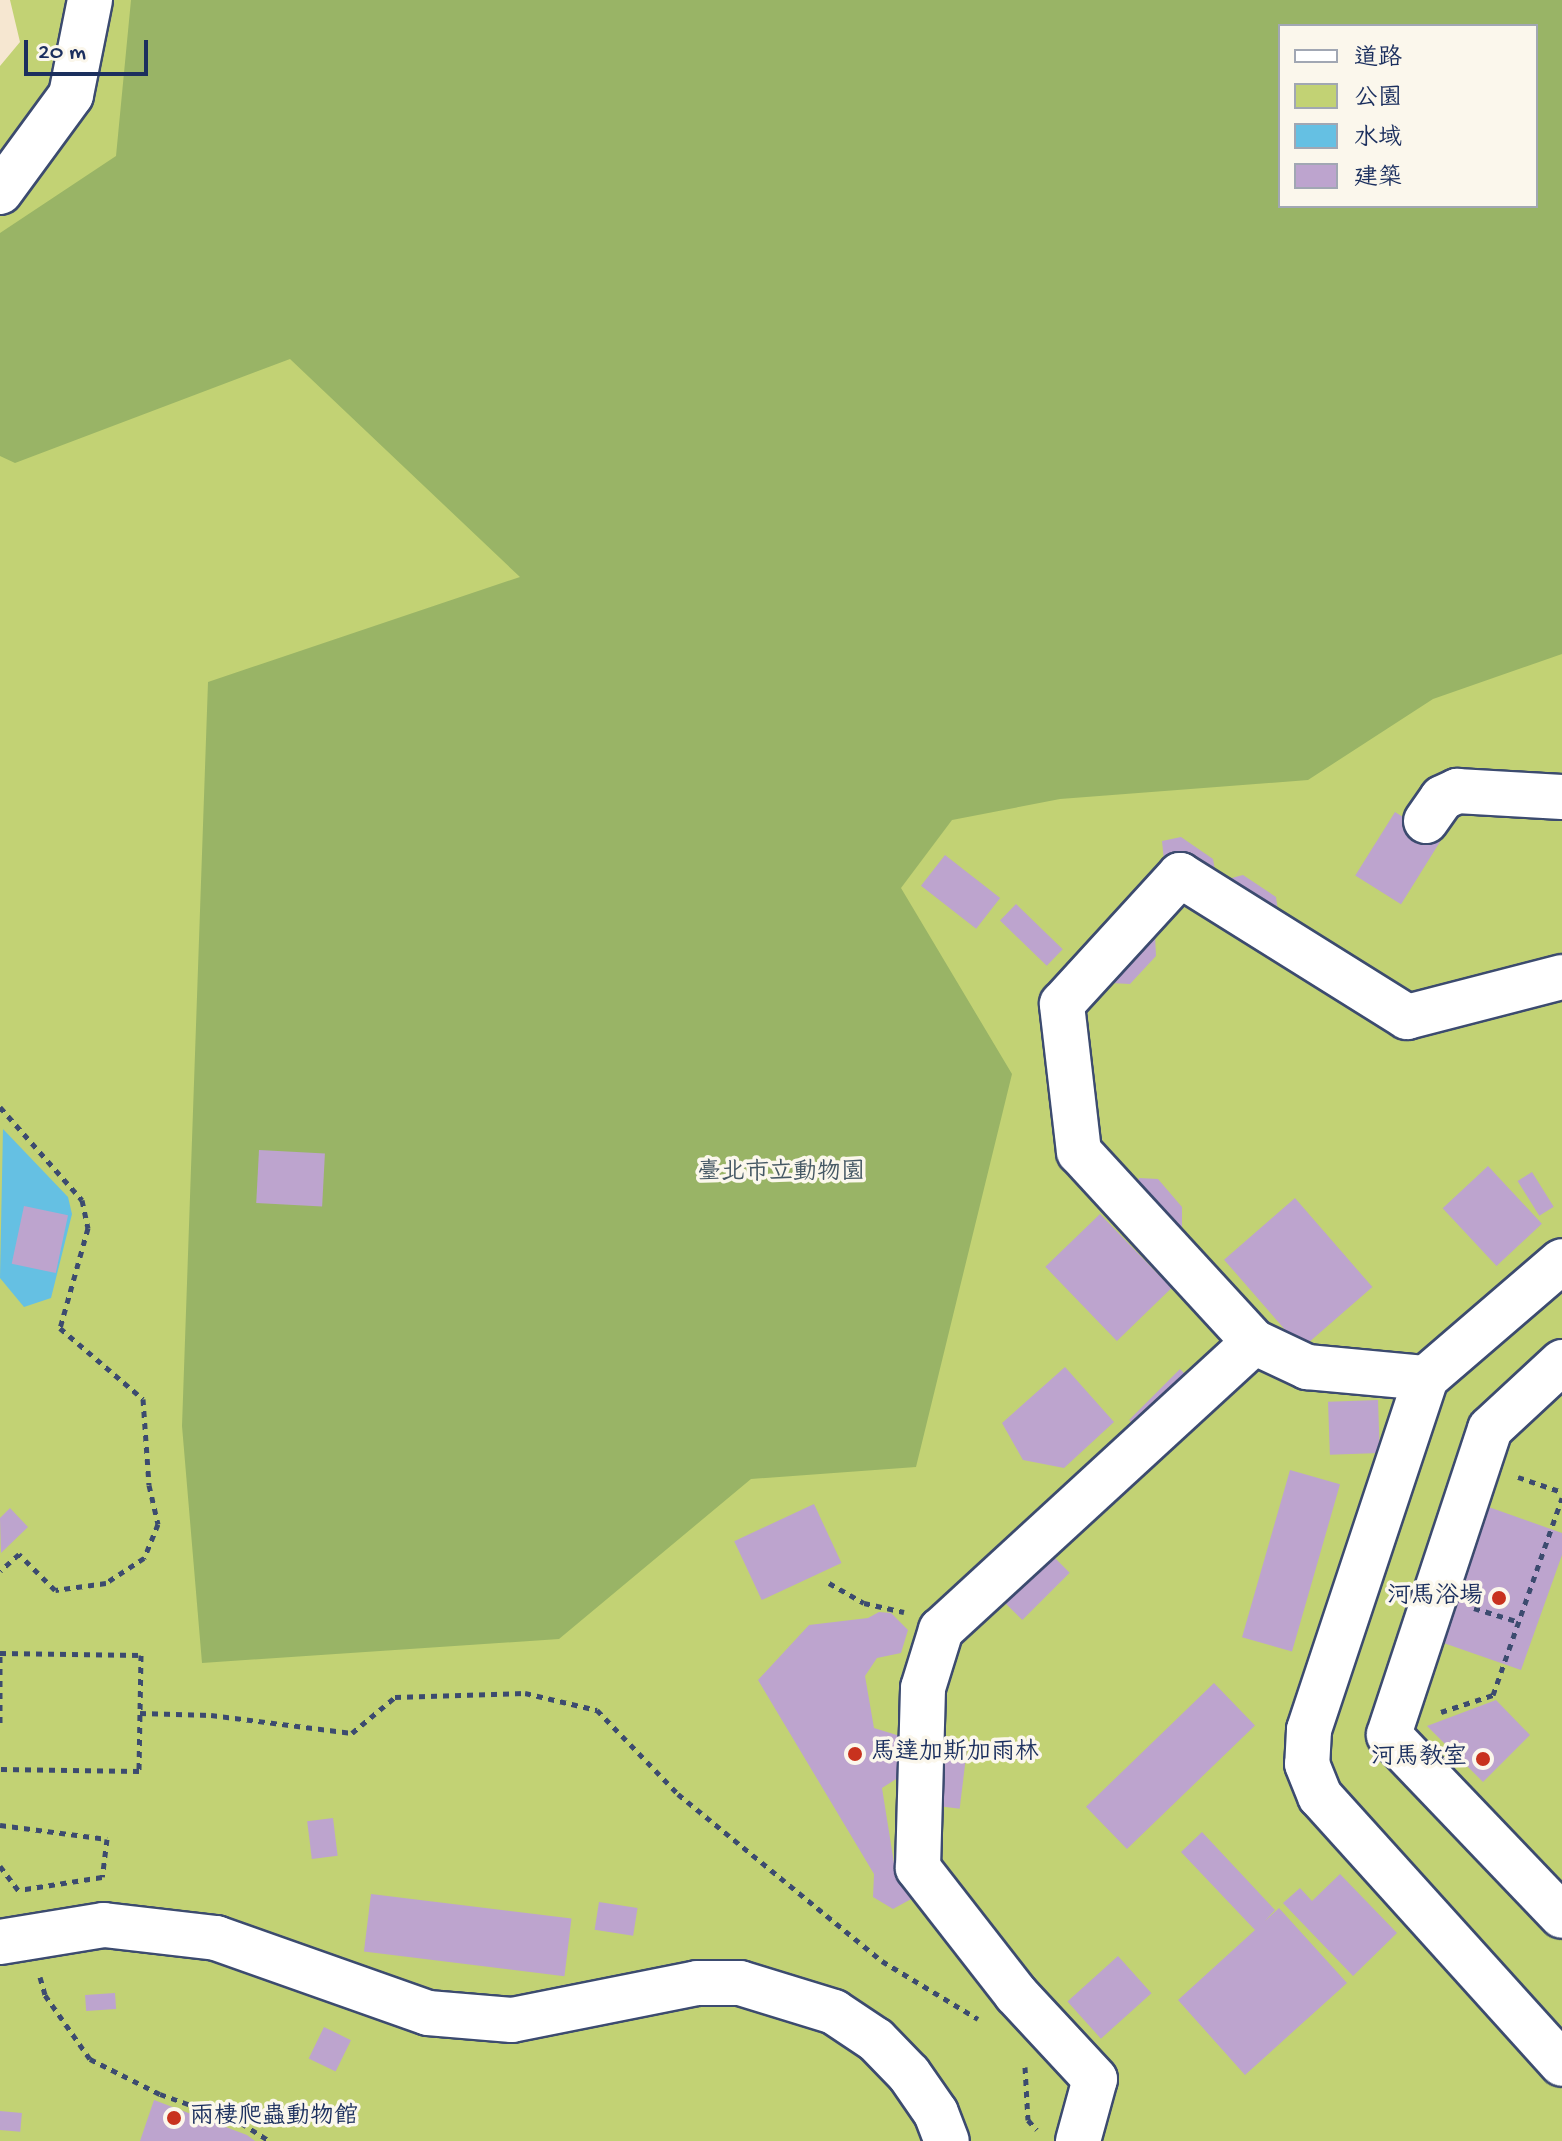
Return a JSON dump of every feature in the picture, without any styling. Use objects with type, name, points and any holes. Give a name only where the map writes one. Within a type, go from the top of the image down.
[{"type":"street","points":[[0,192],[71,95],[90,0]]},
{"type":"street","points":[[1426,821],[1442,798],[1457,791],[1562,797]]},
{"type":"street","points":[[1426,1378],[1307,1367],[1254,1342],[1079,1152],[1062,1004],[1180,875],[1407,1017],[1562,977]]},
{"type":"street","points":[[1562,1261],[1426,1378],[1309,1730],[1307,1764],[1320,1796],[1562,2064]]},
{"type":"street","points":[[1078,2141],[1095,2079],[1016,1994],[918,1868],[923,1688],[941,1630],[1254,1342]]},
{"type":"street","points":[[1562,1362],[1490,1429],[1389,1735],[1562,1916]]},
{"type":"street","points":[[0,1942],[104,1925],[216,1938],[428,2013],[512,2020],[697,1983],[740,1983],[834,2012],[876,2040],[909,2074],[936,2113],[947,2141]]},
{"type":"path","points":[[0,1107],[82,1200],[88,1228],[60,1328],[143,1399],[149,1485],[158,1524],[144,1558],[106,1583],[55,1590],[19,1554],[0,1571]]},
{"type":"path","points":[[1493,1695],[1562,1498]]},
{"type":"path","points":[[829,1583],[864,1603],[912,1613],[941,1630]]},
{"type":"path","points":[[0,1723],[0,1652],[141,1655],[139,1771],[0,1769]]},
{"type":"path","points":[[140,1713],[211,1715],[352,1733],[395,1697],[525,1693],[597,1710],[678,1794],[882,1961],[985,2024]]},
{"type":"path","points":[[0,1825],[107,1839],[102,1877],[19,1890],[0,1866]]},
{"type":"path","points":[[37,1967],[45,1995],[90,2059],[160,2094],[241,2123],[270,2141]]},
{"type":"path","points":[[1025,2062],[1028,2120],[1045,2141]]},
{"type":"green space","name":"臺北市立動物園","points":[[10,0],[1562,0],[1562,2141],[0,2141],[0,66],[20,42]]},
{"type":"green space","points":[[131,0],[1562,0],[1562,654],[1433,699],[1308,780],[1060,799],[952,820],[901,888],[1012,1074],[916,1467],[751,1479],[559,1639],[202,1663],[182,1426],[208,682],[520,577],[290,359],[15,463],[0,456],[0,233],[116,156]]},
{"type":"water","points":[[3,1129],[68,1197],[72,1214],[51,1298],[24,1307],[0,1278]]},
{"type":"building","points":[[1395,812],[1441,841],[1401,904],[1355,876]]},
{"type":"building","points":[[1181,837],[1213,859],[1217,880],[1164,861],[1162,841]]},
{"type":"building","points":[[945,855],[1000,898],[976,929],[921,886]]},
{"type":"building","points":[[1243,875],[1276,897],[1279,918],[1224,880]]},
{"type":"building","points":[[1016,904],[1063,949],[1047,966],[1000,921]]},
{"type":"building","points":[[1155,935],[1156,956],[1130,984],[1111,983],[1136,937]]},
{"type":"building","points":[[259,1150],[325,1153],[322,1206],[256,1203]]},
{"type":"building","points":[[1488,1166],[1542,1224],[1497,1266],[1443,1208]]},
{"type":"building","points":[[1532,1172],[1554,1207],[1539,1216],[1518,1181]]},
{"type":"building","points":[[1139,1178],[1158,1179],[1182,1207],[1182,1227],[1161,1225],[1136,1197]]},
{"type":"building","points":[[1295,1198],[1372,1287],[1301,1349],[1224,1260]]},
{"type":"building","points":[[24,1206],[68,1215],[56,1273],[12,1264]]},
{"type":"building","points":[[1100,1214],[1172,1288],[1117,1341],[1045,1267]]},
{"type":"building","points":[[1065,1367],[1114,1422],[1064,1468],[1023,1460],[1002,1423]]},
{"type":"building","points":[[1180,1369],[1196,1385],[1145,1436],[1129,1420]]},
{"type":"building","points":[[1378,1400],[1380,1453],[1330,1455],[1328,1402]]},
{"type":"building","points":[[1290,1470],[1340,1484],[1292,1652],[1242,1637]]},
{"type":"building","points":[[814,1504],[841,1563],[762,1600],[734,1541]]},
{"type":"building","name":"河馬浴場","points":[[1483,1505],[1562,1533],[1562,1555],[1521,1670],[1435,1640]]},
{"type":"building","points":[[10,1508],[28,1527],[1,1553],[0,1518]]},
{"type":"building","points":[[1052,1555],[1070,1573],[1022,1620],[1005,1602]]},
{"type":"building","name":"馬達加斯加雨林","points":[[879,1612],[891,1613],[908,1630],[901,1653],[877,1658],[865,1676],[874,1728],[900,1736],[907,1748],[904,1774],[882,1788],[894,1863],[905,1866],[916,1886],[913,1898],[893,1909],[873,1897],[874,1874],[758,1680],[809,1625],[868,1618]]},
{"type":"building","points":[[1214,1683],[1255,1725],[1127,1849],[1086,1807]]},
{"type":"building","name":"河馬教室","points":[[1496,1700],[1530,1735],[1483,1782],[1427,1726]]},
{"type":"building","points":[[942,1739],[968,1742],[960,1809],[934,1806]]},
{"type":"building","points":[[333,1818],[338,1856],[312,1859],[307,1821]]},
{"type":"building","points":[[1202,1832],[1275,1910],[1265,1921],[1279,1908],[1347,1983],[1245,2075],[1178,2000],[1255,1930],[1181,1852]]},
{"type":"building","points":[[1340,1874],[1397,1933],[1353,1976],[1283,1903],[1300,1888],[1312,1901]]},
{"type":"building","points":[[371,1894],[571,1919],[564,1976],[364,1952]]},
{"type":"building","points":[[599,1902],[638,1908],[633,1936],[595,1930]]},
{"type":"building","points":[[1118,1956],[1151,1993],[1101,2039],[1067,2002]]},
{"type":"building","points":[[115,1993],[116,2009],[86,2011],[85,1995]]},
{"type":"building","points":[[324,2027],[351,2040],[336,2072],[309,2058]]},
{"type":"building","name":"兩棲爬蟲動物館","points":[[154,2100],[247,2135],[255,2141],[140,2141]]},
{"type":"building","points":[[0,2111],[22,2113],[20,2132],[0,2130]]},
{"type":"place","name":"河馬浴場","points":[[1499,1598]]},
{"type":"place","name":"馬達加斯加雨林","points":[[855,1754]]},
{"type":"place","name":"河馬教室","points":[[1483,1759]]},
{"type":"place","name":"兩棲爬蟲動物館","points":[[174,2118]]}]
